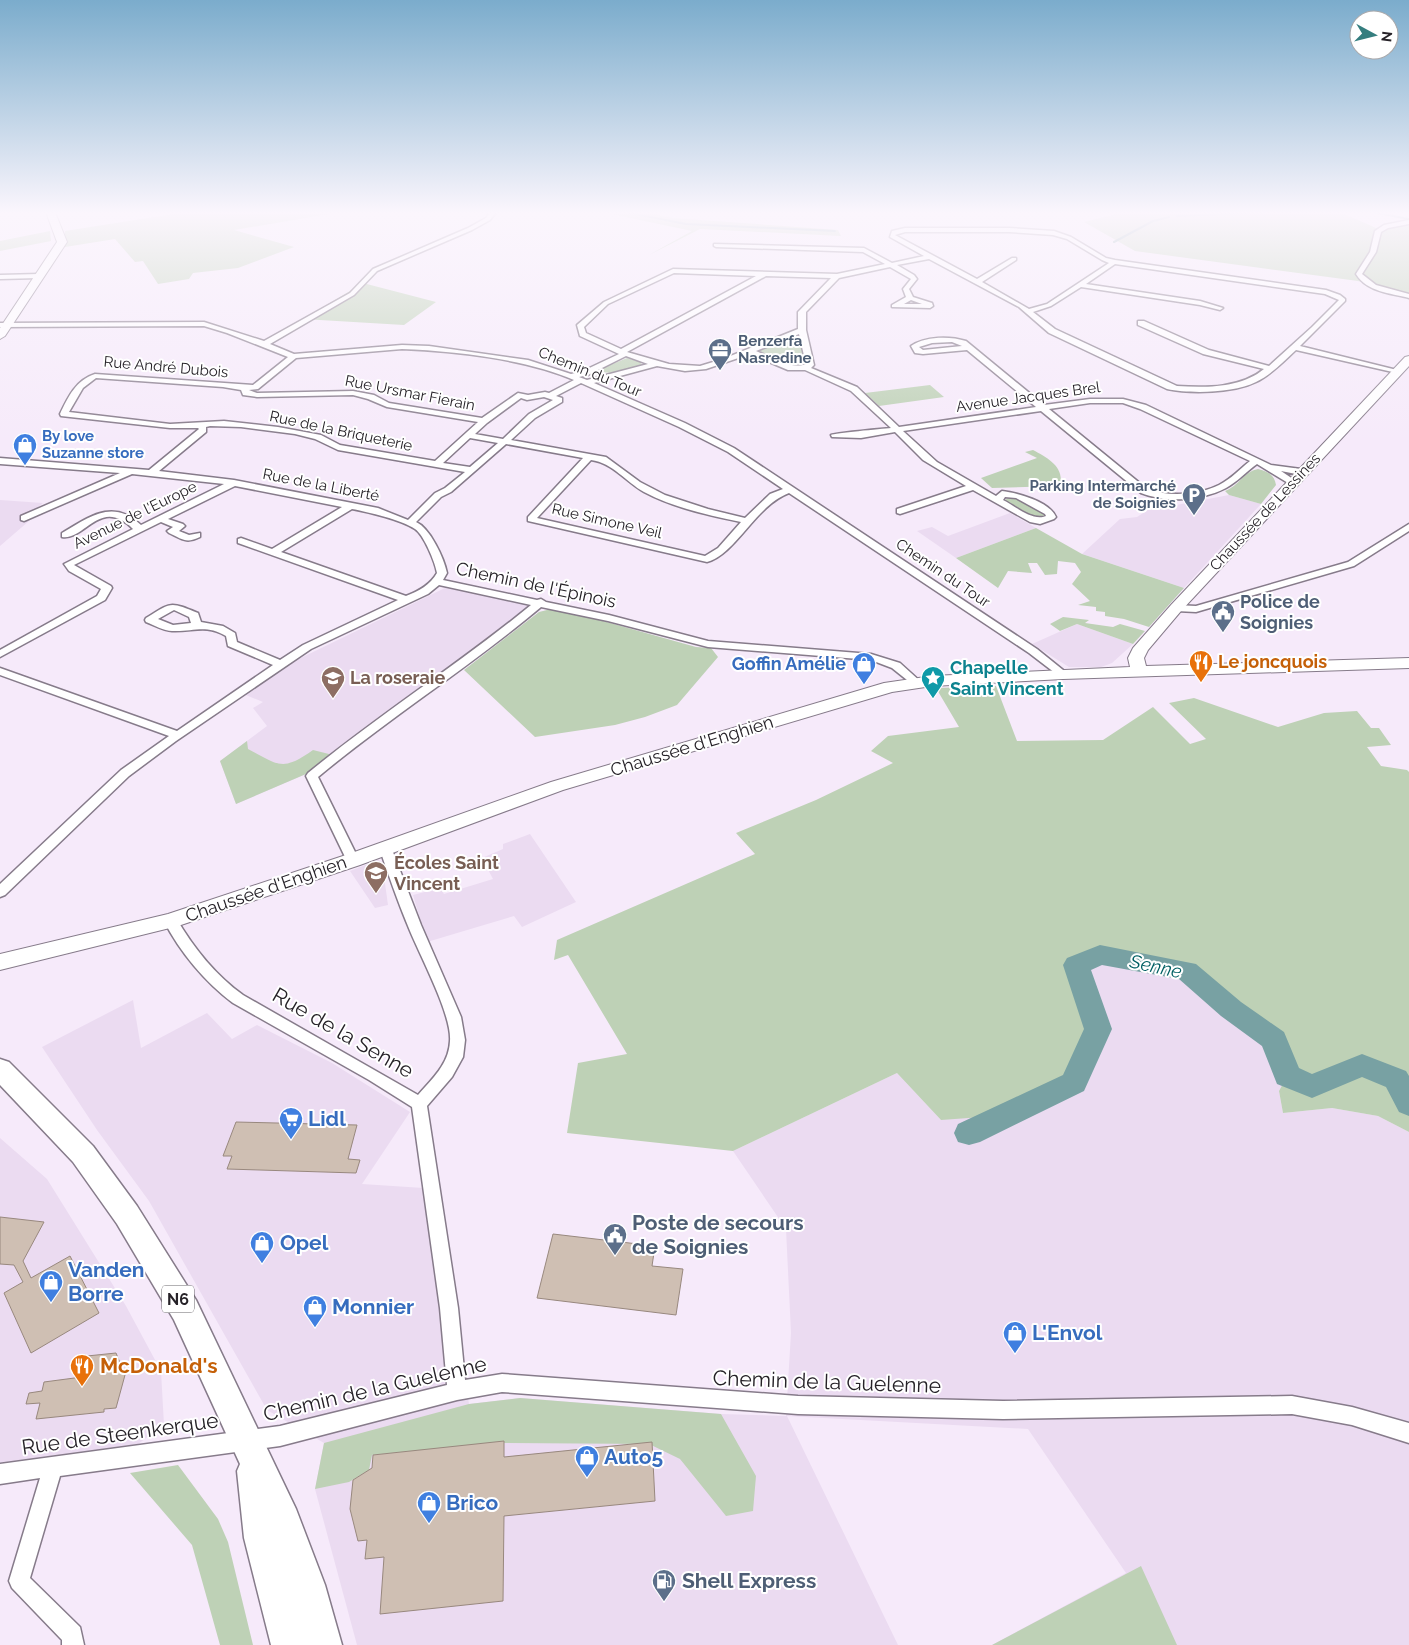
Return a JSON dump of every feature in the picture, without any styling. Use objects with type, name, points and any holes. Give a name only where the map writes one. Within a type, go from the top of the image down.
[{"type":"main road","points":[[0,336],[3,325],[30,289]]},
{"type":"main road","name":"Chaussée de Lessines","points":[[1139,672],[1136,658],[1141,648],[1176,608],[1409,359]]},
{"type":"main road","name":"Chaussée d'Enghien","points":[[0,962],[171,921],[353,860],[557,786],[864,694],[916,682],[1063,674],[1409,663]]},
{"type":"main road","name":"N6","points":[[0,1069],[83,1154],[127,1215],[184,1310],[284,1521],[307,1585],[324,1645]]},
{"type":"main road","name":"N6","points":[[249,1449],[260,1538],[289,1645]]},
{"type":"street","points":[[265,344],[358,289]]},
{"type":"street","points":[[636,289],[606,303],[580,330],[623,353],[657,364],[701,368],[802,330]]},
{"type":"street","points":[[572,376],[585,372],[623,353],[738,289]]},
{"type":"street","points":[[806,368],[810,365],[801,318],[806,307],[824,289]]},
{"type":"street","points":[[906,289],[910,298]]},
{"type":"street","points":[[989,289],[1028,311],[1052,331],[1170,388],[1193,391],[1251,381],[1269,368],[1342,303],[1343,300],[1326,292],[1303,289]]},
{"type":"street","points":[[1028,311],[1048,305],[1075,289]]},
{"type":"street","points":[[1106,289],[1200,303],[1220,308]]},
{"type":"street","points":[[1385,289],[1409,296]]},
{"type":"street","points":[[1141,323],[1211,354],[1269,368]]},
{"type":"street","name":"Chemin du Tour","points":[[3,325],[204,324],[230,331],[265,344],[282,353],[294,356],[377,347],[429,348],[528,362],[572,376],[710,438],[732,450],[1033,651],[1063,674]]},
{"type":"street","points":[[968,348],[923,352],[915,348],[915,346],[954,340],[960,341],[1144,491],[1157,496],[1173,497],[1218,489],[1256,461]]},
{"type":"street","points":[[1295,345],[1399,370]]},
{"type":"street","points":[[750,351],[786,367],[806,368],[854,389],[926,458],[973,487],[1033,521],[1044,522],[1052,517],[1049,512],[1018,496],[1002,494],[998,501]]},
{"type":"street","points":[[244,388],[255,387],[294,356]]},
{"type":"street","points":[[438,463],[484,421],[521,395],[527,398],[547,395],[583,382],[657,364]]},
{"type":"street","name":"Rue André Dubois","points":[[205,424],[170,426],[64,414],[75,392],[86,379],[95,376],[223,384],[244,388]]},
{"type":"street","name":"Rue Ursmar Fierain","points":[[244,388],[246,393],[257,395],[353,393],[371,397],[387,405],[484,421]]},
{"type":"street","points":[[410,523],[438,495],[448,490],[532,416],[559,400],[547,395]]},
{"type":"street","name":"Avenue Jacques Brel","points":[[835,435],[861,435],[1100,400],[1123,401],[1143,407],[1256,461],[1297,478]]},
{"type":"street","points":[[152,472],[203,430],[205,424]]},
{"type":"street","name":"Rue de la Briqueterie","points":[[205,424],[285,431],[319,437],[328,444],[338,447],[398,459],[438,463],[470,470]]},
{"type":"street","points":[[467,435],[590,456],[613,464],[637,484],[663,497],[726,517],[747,521],[773,496],[791,489]]},
{"type":"street","name":"Rue Simone Veil","points":[[590,456],[531,518],[707,559],[721,550],[747,521]]},
{"type":"street","name":"Rue de la Liberté","points":[[0,461],[152,472],[234,483],[378,511],[419,527],[439,559],[442,573],[437,582]]},
{"type":"street","name":"Avenue Jacques Brel","points":[[1267,466],[1297,478]]},
{"type":"street","points":[[24,518],[133,471]]},
{"type":"street","name":"Avenue de l'Europe","points":[[0,654],[101,598],[107,588],[72,569],[70,564],[234,483]]},
{"type":"street","points":[[900,511],[973,487]]},
{"type":"street","points":[[273,553],[350,506]]},
{"type":"street","points":[[65,536],[94,518],[111,512],[130,519],[139,529]]},
{"type":"street","points":[[160,519],[180,526],[172,531],[189,539],[197,535]]},
{"type":"street","points":[[1176,608],[1196,609],[1351,564],[1409,527]]},
{"type":"street","points":[[241,541],[407,600]]},
{"type":"street","name":"Chemin de l'Épinois","points":[[0,892],[126,773],[178,735],[307,647],[424,592],[437,582],[541,602],[708,644],[871,657],[888,661],[898,666],[916,682]]},
{"type":"street","points":[[353,860],[312,776],[348,746],[493,642],[541,602]]},
{"type":"street","points":[[197,625],[219,628],[230,635],[232,644],[280,664]]},
{"type":"street","points":[[0,671],[178,735]]},
{"type":"street","points":[[385,847],[454,1017],[458,1040],[455,1057],[447,1073],[419,1104]]},
{"type":"street","name":"Rue de la Senne","points":[[171,921],[177,934],[198,960],[236,998],[386,1081],[419,1104],[449,1308],[456,1391]]},
{"type":"street","name":"Chemin de la Guelenne","points":[[249,1449],[456,1391],[502,1383],[798,1406],[1003,1410],[1292,1405],[1352,1416],[1409,1433]]},
{"type":"street","name":"Rue de Steenkerque","points":[[0,1474],[53,1467],[249,1449]]},
{"type":"street","points":[[53,1467],[19,1582],[72,1635],[73,1645]]},
{"type":"shaded area","points":[[1229,495],[1261,504],[1184,588],[1082,554],[1120,519],[1137,517],[1157,504],[1176,505]]},
{"type":"shaded area","points":[[0,500],[43,503],[23,520],[29,521],[0,546]]},
{"type":"shaded area","points":[[1010,513],[1036,528],[956,558],[917,531],[932,527],[948,536]]},
{"type":"shaded area","name":"La roseraie","points":[[445,588],[538,605],[306,774],[236,804],[220,761],[267,726],[253,708],[263,702],[241,693],[276,670]]},
{"type":"shaded area","points":[[1077,624],[1133,644],[1112,663],[1101,667],[1069,667],[1032,644]]},
{"type":"shaded area","points":[[530,834],[576,902],[522,927],[514,916],[427,942],[413,895],[440,888],[444,894],[493,879],[482,858],[503,849],[503,844]]},
{"type":"shaded area","name":"Écoles Saint Vincent","points":[[378,860],[382,862],[388,905],[375,908],[350,871]]},
{"type":"shaded area","points":[[1100,955],[1187,971],[1231,1009],[1274,1040],[1287,1076],[1279,1091],[1283,1113],[1332,1108],[1378,1116],[1409,1132],[1409,1645],[992,1645],[1126,1573],[1028,1429],[787,1416],[898,1645],[357,1645],[315,1489],[324,1443],[267,1410],[149,1201],[97,1130],[42,1047],[133,1000],[141,1048],[207,1013],[232,1039],[257,1025],[332,1063],[410,1112],[362,1184],[439,1189],[451,1293],[469,1404],[520,1398],[721,1414],[786,1416],[791,1333],[786,1229],[733,1151],[897,1073],[941,1120],[1074,1083],[1098,1029],[1076,965]]},
{"type":"shaded area","points":[[0,1138],[47,1179],[126,1306],[161,1371],[164,1425],[138,1444],[0,1463]]},
{"type":"green space","points":[[354,289],[385,289],[436,302],[404,325],[303,319]]},
{"type":"green space","points":[[1384,289],[1409,289],[1409,296]]},
{"type":"green space","points":[[786,338],[801,338],[807,363],[805,365],[791,367],[759,351]]},
{"type":"green space","points":[[627,358],[640,362],[642,365],[613,373],[598,370]]},
{"type":"green space","points":[[930,385],[944,397],[879,406],[865,393]]},
{"type":"green space","points":[[1033,450],[1044,456],[1058,468],[1061,479],[1060,486],[992,488],[981,478],[1037,458],[1025,452]]},
{"type":"green space","points":[[1258,469],[1270,474],[1274,478],[1276,485],[1261,504],[1229,495],[1225,491],[1234,486],[1248,473]]},
{"type":"green space","points":[[1016,498],[1047,516],[1036,519],[1006,502],[1005,500]]},
{"type":"green space","points":[[1036,528],[1082,554],[1184,588],[1149,627],[1124,619],[1105,616],[1105,612],[1096,611],[1096,607],[1078,605],[1090,601],[1072,584],[1081,572],[1075,563],[1058,561],[1057,574],[1045,575],[1037,563],[1028,563],[1032,573],[1008,571],[998,588],[956,558]]},
{"type":"green space","points":[[551,609],[603,621],[696,647],[711,648],[718,657],[677,705],[645,717],[615,725],[535,737],[464,670],[539,612]]},
{"type":"green space","points":[[1063,617],[1089,620],[1085,623],[1113,627],[1120,624],[1145,631],[1133,644],[1077,624],[1060,631],[1050,624]]},
{"type":"green space","points":[[996,686],[1017,741],[1103,740],[1153,707],[1190,744],[1206,739],[1169,703],[1194,698],[1278,727],[1324,713],[1357,711],[1371,728],[1379,728],[1391,745],[1367,747],[1381,766],[1407,770],[1409,772],[1409,1132],[1378,1116],[1332,1108],[1283,1113],[1279,1091],[1287,1076],[1274,1040],[1231,1009],[1187,971],[1100,955],[1076,966],[1098,1029],[1074,1083],[1010,1115],[941,1120],[897,1073],[733,1151],[567,1133],[578,1063],[627,1054],[568,955],[554,960],[557,940],[755,854],[736,833],[816,800],[893,763],[871,751],[888,736],[959,727],[936,688]]},
{"type":"green space","points":[[247,741],[248,749],[280,764],[287,764],[313,750],[333,755],[306,774],[236,804],[220,761]]},
{"type":"green space","points":[[520,1398],[721,1414],[756,1476],[753,1511],[726,1516],[680,1459],[649,1444],[500,1443],[372,1455],[369,1470],[349,1482],[315,1489],[324,1443],[469,1404]]},
{"type":"green space","points":[[178,1465],[218,1519],[228,1542],[253,1645],[220,1645],[192,1545],[130,1473]]},
{"type":"green space","points":[[1141,1566],[1177,1645],[992,1645]]},
{"type":"building","name":"Lidl","points":[[236,1122],[357,1125],[348,1159],[360,1160],[356,1173],[227,1169],[232,1156],[223,1156]]},
{"type":"building","name":"Vanden Borre","points":[[0,1217],[44,1222],[23,1261],[31,1278],[70,1256],[99,1313],[31,1353],[4,1293],[23,1282],[14,1265],[0,1264]]},
{"type":"building","name":"Poste de secours de Soignies","points":[[553,1234],[655,1246],[652,1266],[683,1269],[676,1315],[537,1298]]},
{"type":"building","name":"McDonald's","points":[[116,1353],[125,1375],[116,1408],[104,1409],[104,1412],[36,1419],[40,1403],[26,1404],[29,1393],[42,1391],[44,1382],[82,1377],[87,1356]]},
{"type":"building","name":"Brico","points":[[504,1441],[504,1457],[652,1442],[655,1501],[504,1516],[503,1601],[380,1614],[384,1557],[365,1559],[367,1540],[358,1541],[350,1509],[353,1480],[372,1468],[373,1455]]},
{"type":"waterway","name":"Senne","points":[[969,1133],[1074,1083],[1098,1029],[1076,965],[1100,955],[1187,971],[1231,1009],[1274,1040],[1287,1076],[1312,1086],[1362,1065],[1396,1079],[1409,1104]]},
{"type":"place","name":"Benzerfa Nasredine","points":[[720,371]]},
{"type":"place","name":"By love Suzanne store","points":[[25,466]]},
{"type":"place","name":"Parking Intermarché de Soignies","points":[[1194,516]]},
{"type":"place","name":"Police de Soignies","points":[[1223,633]]},
{"type":"place","name":"Le joncquois","points":[[1201,683]]},
{"type":"place","name":"Goffin Amélie","points":[[864,685]]},
{"type":"place","name":"La roseraie","points":[[333,699]]},
{"type":"place","name":"Chapelle Saint Vincent","points":[[933,699]]},
{"type":"place","name":"Écoles Saint Vincent","points":[[376,894]]},
{"type":"place","name":"Lidl","points":[[291,1140]]},
{"type":"place","name":"Poste de secours de Soignies","points":[[615,1256]]},
{"type":"place","name":"Opel","points":[[262,1264]]},
{"type":"place","name":"Vanden Borre","points":[[51,1303]]},
{"type":"place","name":"Monnier","points":[[315,1328]]},
{"type":"place","name":"L'Envol","points":[[1015,1354]]},
{"type":"place","name":"McDonald's","points":[[82,1387]]},
{"type":"place","name":"Auto5","points":[[587,1478]]},
{"type":"place","name":"Brico","points":[[429,1524]]},
{"type":"place","name":"Shell Express","points":[[664,1602]]}]
